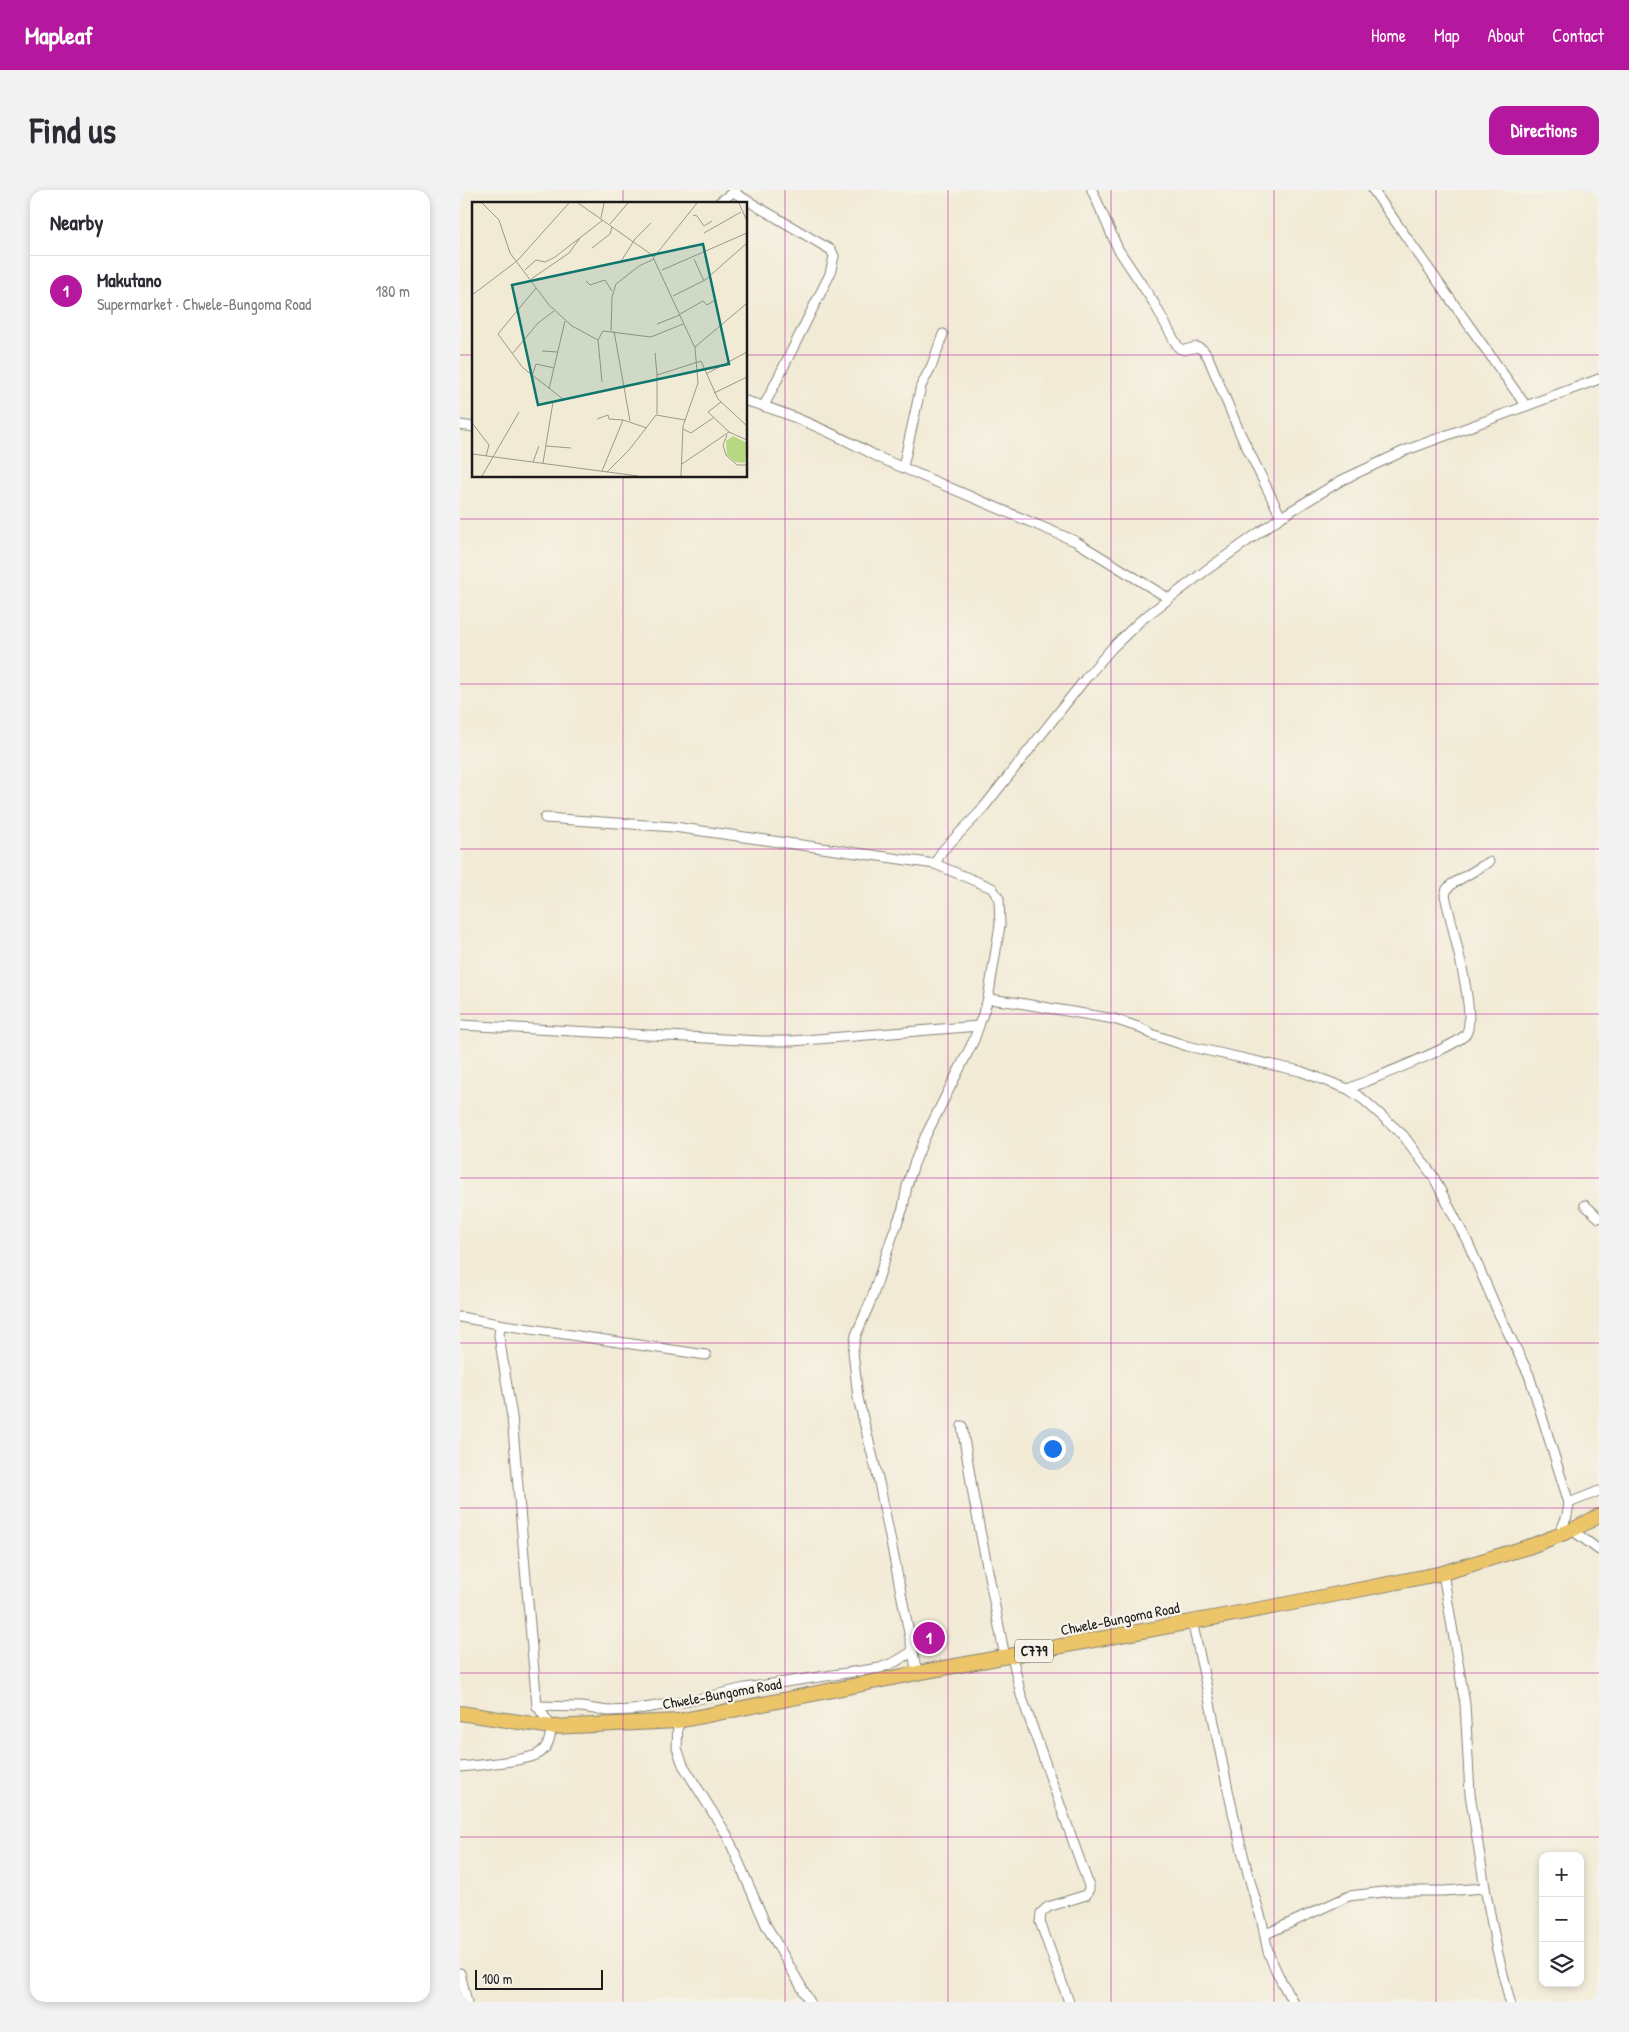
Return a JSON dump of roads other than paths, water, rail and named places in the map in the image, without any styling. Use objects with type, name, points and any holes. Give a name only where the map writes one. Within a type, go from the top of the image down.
[{"type":"main road","name":"Chwele-Bungoma Road","points":[[460,1713],[552,1727],[678,1721],[917,1673],[1442,1573],[1531,1546],[1599,1516]]},
{"type":"street","points":[[1092,190],[1118,249],[1154,303],[1179,348],[1184,350],[1197,347],[1203,350],[1208,357],[1239,431],[1281,517]]},
{"type":"street","points":[[1373,190],[1526,406]]},
{"type":"street","points":[[720,202],[735,191],[831,250],[834,256],[830,274],[764,406]]},
{"type":"street","points":[[904,467],[921,386],[932,365],[942,334]]},
{"type":"street","points":[[935,864],[942,851],[980,812],[1086,678],[1133,628],[1168,598],[1281,517],[1342,480],[1404,451],[1599,379]]},
{"type":"street","points":[[748,402],[764,406],[855,444],[880,458],[1075,541],[1168,598]]},
{"type":"street","points":[[545,818],[684,829],[935,864],[992,888],[999,899],[1000,925],[988,999],[974,1040],[925,1137],[914,1164],[903,1208],[872,1298],[856,1335],[853,1351],[858,1398],[879,1482],[917,1673]]},
{"type":"street","points":[[1348,1089],[1445,1047],[1464,1036],[1468,1029],[1469,1006],[1446,895],[1447,889],[1452,884],[1489,862]]},
{"type":"street","points":[[988,999],[1114,1019],[1187,1046],[1300,1071],[1348,1089],[1364,1100],[1403,1135],[1438,1184],[1468,1243],[1498,1314],[1529,1374],[1569,1503],[1566,1532],[1599,1550]]},
{"type":"street","points":[[460,1025],[762,1041],[792,1041],[979,1026]]},
{"type":"street","points":[[1585,1206],[1599,1218]]},
{"type":"street","points":[[460,1317],[706,1355]]},
{"type":"street","points":[[460,1767],[521,1759],[540,1754],[547,1745],[552,1727],[536,1706],[512,1417],[499,1336],[499,1330],[504,1325]]},
{"type":"street","points":[[962,1426],[975,1509],[1008,1656],[1089,1886],[1086,1895],[1048,1907],[1043,1910],[1040,1917],[1042,1930],[1069,2002]]},
{"type":"street","points":[[1569,1503],[1599,1491]]},
{"type":"street","points":[[1442,1573],[1465,1704],[1470,1794],[1496,1950],[1510,2002]]},
{"type":"street","points":[[1192,1622],[1247,1874],[1266,1934],[1268,1950],[1293,2002]]},
{"type":"street","points":[[536,1706],[581,1707],[608,1711],[632,1710],[694,1700],[745,1688],[880,1668],[912,1652]]},
{"type":"street","points":[[817,1676],[820,1692]]},
{"type":"street","points":[[678,1721],[677,1748],[683,1765],[727,1835],[766,1925],[810,2002]]},
{"type":"street","points":[[1266,1934],[1349,1896],[1392,1891],[1444,1891],[1485,1888]]},
{"type":"street","points":[[460,1973],[467,2002]]},
{"type":"place","name":"Makutano","points":[[929,1638]]}]
